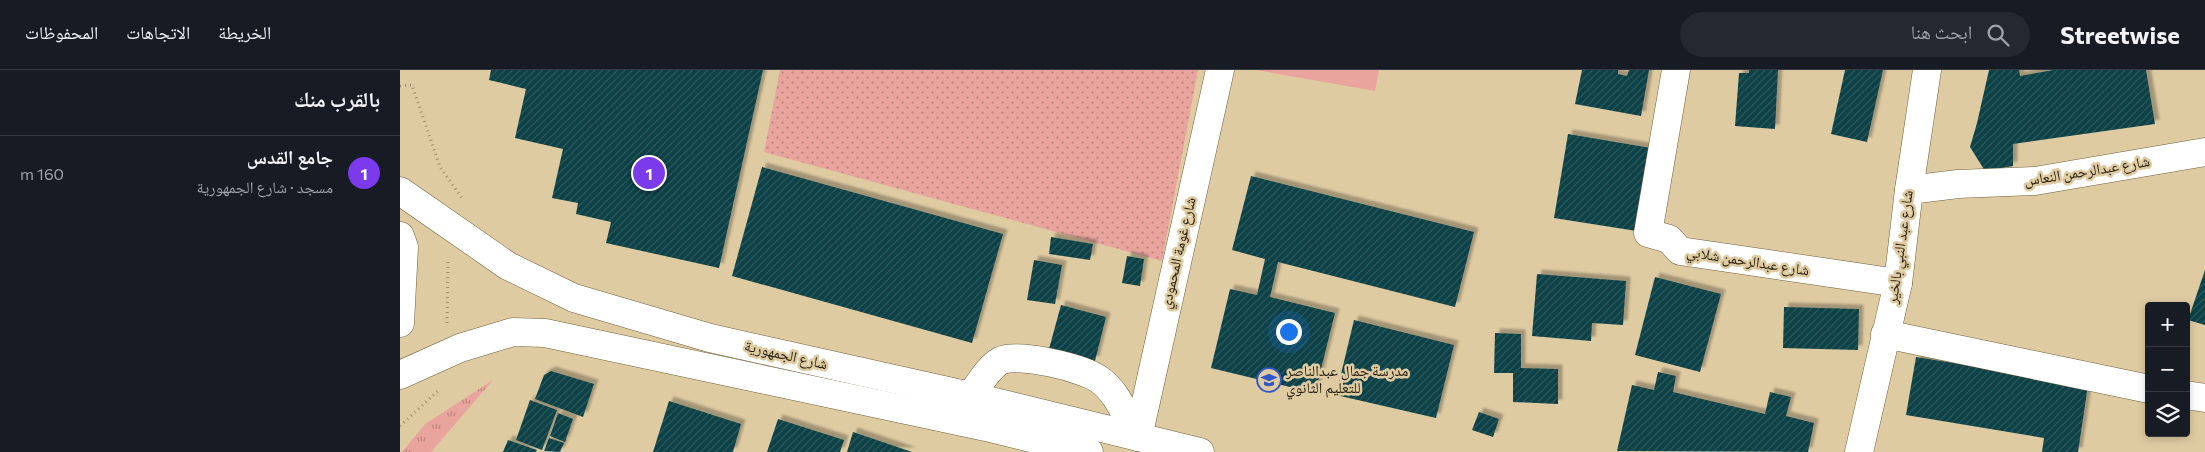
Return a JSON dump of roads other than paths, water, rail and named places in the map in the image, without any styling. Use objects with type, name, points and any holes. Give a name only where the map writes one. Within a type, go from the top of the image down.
[{"type":"main road","name":"شارع غومة المحمودي","points":[[1138,437],[1220,70]]},
{"type":"main road","name":"شارع عبدالرحمن شلابي","points":[[1676,70],[1648,233],[1669,239],[1680,251],[1898,283]]},
{"type":"main road","name":"شارع عبد النبي بالخير","points":[[1859,452],[1898,283],[1909,190],[1927,70]]},
{"type":"main road","name":"شارع عبدالرحمن النعاس","points":[[1909,190],[1958,184],[2035,181],[2205,152]]},
{"type":"main road","name":"شارع الجمهورية","points":[[400,191],[508,266],[574,298],[710,338],[970,396],[1200,452]]},
{"type":"main road","points":[[400,236],[404,247],[400,323]]},
{"type":"main road","name":"شارع الجمهورية","points":[[400,375],[460,348],[514,332],[545,334],[986,427],[1088,452]]},
{"type":"main road","points":[[1885,334],[2145,388]]},
{"type":"main road","points":[[970,396],[992,368],[1007,358],[1024,358],[1078,370],[1100,380],[1109,388],[1138,437]]},
{"type":"main road","points":[[2190,396],[2205,398]]},
{"type":"place","name":"جامع القدس","points":[[649,173]]},
{"type":"place","name":"مدرسة جمال عبدالناصر للتعليم الثانوي","points":[[1269,380]]}]
